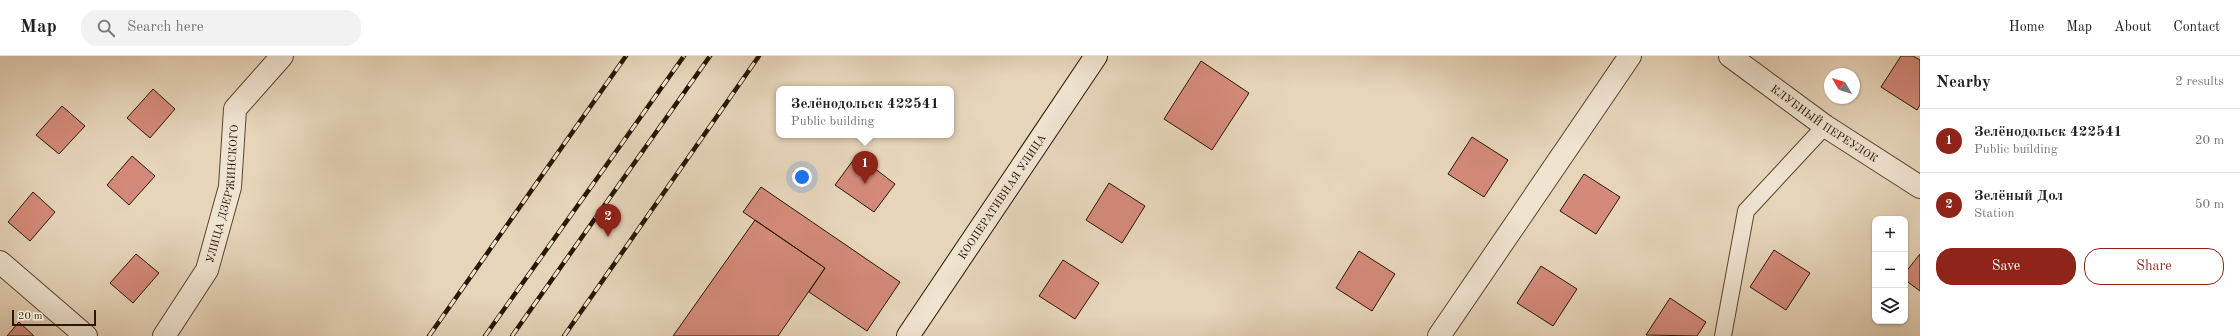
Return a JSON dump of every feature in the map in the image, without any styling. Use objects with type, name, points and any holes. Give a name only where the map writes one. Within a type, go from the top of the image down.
[{"type":"street","name":"УЛИЦА ДЗЕРЖИНСКОГО","points":[[164,336],[207,270],[230,187],[235,109],[282,56]]},
{"type":"street","name":"КООПЕРАТИВНАЯ УЛИЦА","points":[[908,336],[1096,56]]},
{"type":"street","points":[[1439,336],[1630,56]]},
{"type":"street","name":"КЛУБНЫЙ ПЕРЕУЛОК","points":[[1730,56],[1825,126],[1920,187]]},
{"type":"street","points":[[0,262],[86,336]]},
{"type":"lane","points":[[1723,336],[1746,211],[1825,126]]},
{"type":"building","points":[[1901,56],[1913,56],[1920,60],[1920,105],[1917,110],[1881,87]]},
{"type":"building","points":[[1201,61],[1249,93],[1212,150],[1164,119]]},
{"type":"building","points":[[153,89],[175,109],[150,138],[127,118]]},
{"type":"building","points":[[62,106],[85,126],[59,154],[36,135]]},
{"type":"building","points":[[1472,137],[1508,160],[1484,197],[1448,174]]},
{"type":"building","points":[[857,155],[895,184],[874,212],[835,185]]},
{"type":"building","points":[[132,156],[155,176],[129,205],[107,185]]},
{"type":"building","points":[[1584,174],[1620,197],[1596,234],[1560,211]]},
{"type":"building","points":[[1109,183],[1145,206],[1122,243],[1086,220]]},
{"type":"building","points":[[761,187],[900,282],[867,331],[809,292],[825,268],[743,212]]},
{"type":"building","points":[[33,192],[55,212],[30,241],[8,222]]},
{"type":"building","points":[[755,220],[825,268],[778,336],[673,336]]},
{"type":"building","points":[[1774,250],[1810,273],[1786,310],[1750,287]]},
{"type":"building","points":[[1359,251],[1395,274],[1372,311],[1336,288]]},
{"type":"building","points":[[136,254],[159,273],[133,303],[110,283]]},
{"type":"building","points":[[1920,254],[1920,291],[1908,282],[1908,269]]},
{"type":"building","points":[[1063,260],[1099,283],[1075,319],[1039,296]]},
{"type":"building","points":[[1541,266],[1577,289],[1553,326],[1517,303]]},
{"type":"building","points":[[1670,298],[1706,322],[1697,336],[1646,335]]},
{"type":"building","points":[[19,322],[34,336],[7,336]]},
{"type":"railway","points":[[429,336],[626,56]]},
{"type":"railway","points":[[485,336],[684,56]]},
{"type":"railway","points":[[512,336],[710,56]]},
{"type":"railway","points":[[564,336],[759,56]]},
{"type":"place","name":"Зелёнодольск 422541","points":[[865,184]]},
{"type":"place","name":"Зелёный Дол","points":[[608,237]]}]
